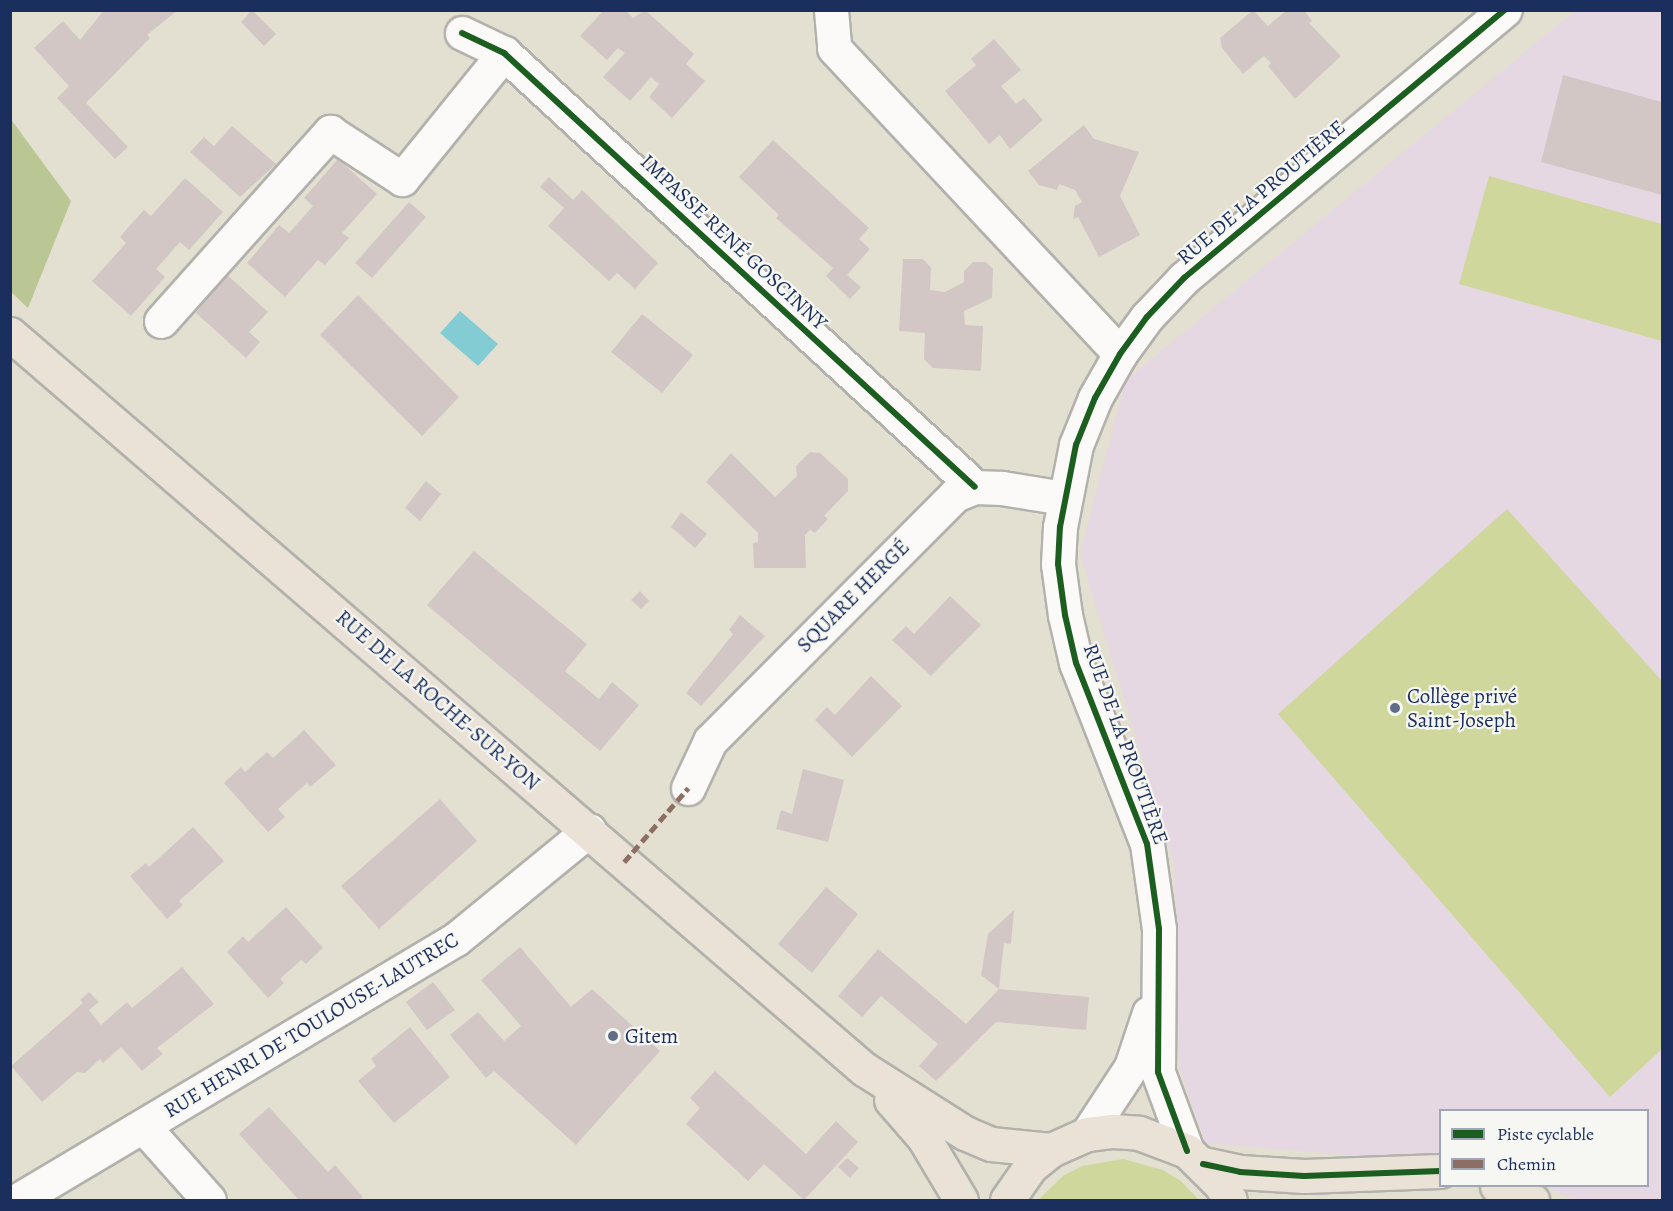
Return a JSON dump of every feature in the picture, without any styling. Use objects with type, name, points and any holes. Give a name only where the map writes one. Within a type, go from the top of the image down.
[{"type":"main road","name":"RUE DE LA ROCHE-SUR-YON","points":[[10,334],[864,1069],[924,1138],[961,1200]]},
{"type":"main road","name":"RUE DE LA ROCHE-SUR-YON","points":[[864,1069],[965,1133],[991,1144],[1051,1150]]},
{"type":"main road","points":[[1007,1200],[1030,1167],[1051,1150],[1087,1134],[1139,1133],[1195,1158],[1240,1172],[1439,1172]]},
{"type":"main road","points":[[1195,1158],[1230,1200]]},
{"type":"main road","points":[[1318,1200],[1371,1173]]},
{"type":"main road","points":[[1502,1187],[1532,1200]]},
{"type":"street","points":[[831,10],[834,48],[1120,354]]},
{"type":"street","name":"RUE DE LA PROUTIÈRE","points":[[1156,992],[1159,929],[1147,844],[1076,663],[1065,615],[1058,564],[1064,498],[1076,445],[1095,398],[1120,354],[1147,316],[1184,278],[1505,10]]},
{"type":"street","name":"IMPASSE RENÉ GOSCINNY","points":[[462,33],[504,53],[975,487]]},
{"type":"street","points":[[161,321],[330,132],[402,179],[504,53]]},
{"type":"street","points":[[975,487],[1064,498]]},
{"type":"street","name":"SQUARE HERGÉ","points":[[688,788],[710,741],[941,508],[955,495],[975,487]]},
{"type":"street","name":"RUE HENRI DE TOULOUSE-LAUTREC","points":[[18,1200],[456,939],[589,830]]},
{"type":"street","points":[[1087,1134],[1131,1067],[1156,992]]},
{"type":"street","points":[[1156,992],[1158,1072],[1195,1158]]},
{"type":"street","points":[[143,1126],[209,1200]]},
{"type":"shaded area","name":"Collège privé Saint-Joseph","points":[[1575,11],[1662,11],[1662,1200],[1574,1200],[1544,1187],[1649,1187],[1649,1109],[1439,1109],[1439,1156],[1361,1156],[1205,1143],[1179,1067],[1174,863],[1080,554],[1126,380]]},
{"type":"green space","points":[[10,118],[71,201],[28,308],[11,292]]},
{"type":"green space","points":[[1489,176],[1662,224],[1662,341],[1459,284]]},
{"type":"green space","points":[[1507,509],[1662,681],[1662,1049],[1610,1097],[1278,714]]},
{"type":"green space","points":[[1123,1159],[1163,1170],[1181,1181],[1199,1200],[1038,1200],[1063,1176],[1082,1166]]},
{"type":"water","points":[[460,311],[498,344],[478,366],[440,333]]},
{"type":"building","points":[[104,10],[178,10],[147,35],[150,38],[86,103],[128,147],[115,159],[57,98],[69,86],[34,48],[63,21],[80,40]]},
{"type":"building","points":[[252,10],[276,34],[264,46],[241,22]]},
{"type":"building","points":[[604,10],[625,10],[633,18],[645,10],[694,54],[686,64],[705,81],[672,118],[649,97],[659,84],[651,77],[630,101],[603,77],[625,53],[618,48],[607,60],[580,36]]},
{"type":"building","points":[[1253,10],[1268,26],[1287,10],[1304,10],[1312,21],[1309,23],[1341,56],[1295,99],[1268,66],[1271,63],[1264,56],[1243,74],[1222,48],[1220,38]]},
{"type":"building","points":[[994,39],[1021,70],[1001,86],[1016,104],[1024,98],[1043,120],[1010,149],[1000,135],[989,144],[945,91],[976,65],[971,59]]},
{"type":"building","points":[[1563,75],[1662,102],[1662,195],[1541,162]]},
{"type":"building","points":[[1084,125],[1094,139],[1139,152],[1120,196],[1140,235],[1099,257],[1078,217],[1073,219],[1075,206],[1082,202],[1075,190],[1059,184],[1057,190],[1039,185],[1028,171]]},
{"type":"building","points":[[232,126],[276,164],[240,197],[190,152],[204,137],[214,146]]},
{"type":"building","points":[[773,140],[869,228],[859,239],[870,249],[847,275],[861,287],[850,299],[826,276],[833,268],[776,218],[779,215],[739,177]]},
{"type":"building","points":[[338,159],[377,194],[342,233],[349,238],[325,265],[318,260],[285,297],[247,263],[279,225],[289,233],[313,206],[304,198]]},
{"type":"building","points":[[549,177],[573,200],[582,190],[658,263],[635,289],[617,273],[609,281],[548,226],[564,208],[540,187]]},
{"type":"building","points":[[185,178],[223,212],[189,250],[180,242],[156,269],[165,277],[131,316],[92,281],[126,243],[120,237],[132,223],[144,210],[151,216]]},
{"type":"building","points":[[409,202],[426,217],[372,278],[355,263]]},
{"type":"building","points":[[903,259],[923,259],[931,268],[930,290],[945,292],[964,282],[964,271],[973,262],[986,262],[993,269],[992,298],[964,311],[965,325],[983,326],[981,371],[933,368],[924,359],[925,333],[899,331]]},
{"type":"building","points":[[225,273],[268,312],[249,332],[260,342],[246,358],[196,313]]},
{"type":"building","points":[[358,295],[459,397],[422,436],[320,335]]},
{"type":"building","points":[[642,314],[693,355],[662,393],[611,352]]},
{"type":"building","points":[[810,452],[820,453],[848,479],[848,491],[824,516],[828,519],[815,533],[810,530],[805,535],[806,568],[754,568],[753,543],[758,542],[758,533],[706,482],[731,453],[775,497],[797,476],[796,466]]},
{"type":"building","points":[[426,481],[441,494],[420,521],[405,508]]},
{"type":"building","points":[[681,512],[707,534],[695,548],[671,527]]},
{"type":"building","points":[[474,551],[587,644],[565,671],[599,699],[612,682],[639,705],[600,751],[427,605]]},
{"type":"building","points":[[640,591],[649,601],[641,609],[631,600]]},
{"type":"building","points":[[950,596],[981,625],[931,676],[892,640],[906,626],[914,634]]},
{"type":"building","points":[[740,615],[765,636],[701,706],[686,693],[733,634],[729,630]]},
{"type":"building","points":[[871,676],[902,706],[852,757],[815,720],[827,707],[835,715]]},
{"type":"building","points":[[304,730],[336,765],[310,787],[307,783],[278,809],[285,817],[268,832],[224,783],[241,767],[245,772],[267,752],[273,758]]},
{"type":"building","points":[[803,769],[844,780],[828,842],[776,829],[781,810],[792,814]]},
{"type":"building","points":[[440,799],[477,841],[379,929],[341,886]]},
{"type":"building","points":[[193,827],[224,861],[179,901],[183,905],[167,919],[130,876],[146,863],[149,867]]},
{"type":"building","points":[[826,887],[858,914],[812,973],[778,944]]},
{"type":"building","points":[[286,907],[323,948],[306,964],[301,960],[280,979],[284,983],[268,998],[227,952],[243,936],[248,942]]},
{"type":"building","points":[[1014,910],[1011,944],[1004,943],[999,989],[981,975],[988,934]]},
{"type":"building","points":[[520,947],[571,1007],[592,989],[660,1051],[576,1145],[494,1071],[486,1078],[450,1035],[478,1012],[504,1041],[521,1026],[481,980]]},
{"type":"building","points":[[878,949],[966,1024],[999,989],[1089,997],[1086,1030],[996,1022],[936,1081],[919,1066],[938,1044],[881,996],[862,1017],[838,996]]},
{"type":"building","points":[[182,967],[214,1004],[157,1048],[163,1054],[142,1071],[121,1047],[103,1063],[100,1059],[85,1073],[77,1072],[42,1102],[11,1066],[83,1003],[80,1000],[89,992],[99,1002],[89,1010],[101,1025],[127,1002],[132,1008]]},
{"type":"building","points":[[433,982],[455,1010],[427,1030],[406,1002]]},
{"type":"building","points":[[410,1027],[450,1077],[394,1123],[358,1081],[376,1066],[371,1059]]},
{"type":"building","points":[[715,1071],[806,1154],[836,1121],[858,1142],[804,1200],[764,1164],[748,1181],[686,1124],[700,1108],[690,1098]]},
{"type":"building","points":[[269,1107],[328,1172],[335,1165],[363,1197],[359,1200],[299,1200],[239,1134]]},
{"type":"building","points":[[847,1158],[859,1168],[850,1178],[838,1167]]},
{"type":"marked path","points":[[624,862],[688,788]]},
{"type":"cycle path","points":[[1187,1151],[1158,1072],[1159,929],[1147,844],[1076,663],[1065,615],[1058,564],[1060,527],[1076,445],[1095,398],[1120,354],[1147,317],[1184,278],[1505,10]]},
{"type":"cycle path","points":[[462,33],[504,53],[975,487]]},
{"type":"cycle path","points":[[1203,1164],[1240,1172],[1304,1176],[1439,1171]]},
{"type":"place","name":"Collège privé Saint-Joseph","points":[[1395,708]]},
{"type":"place","name":"Gitem","points":[[613,1036]]}]
